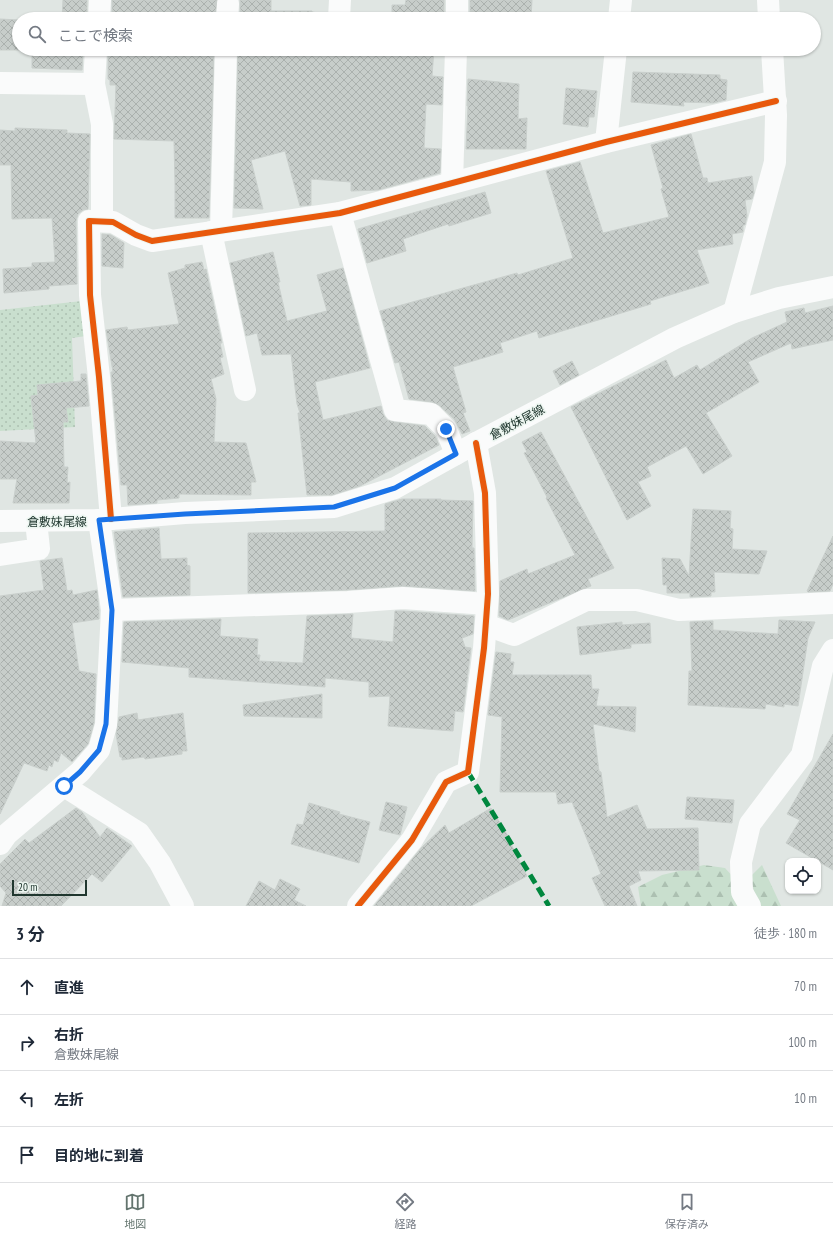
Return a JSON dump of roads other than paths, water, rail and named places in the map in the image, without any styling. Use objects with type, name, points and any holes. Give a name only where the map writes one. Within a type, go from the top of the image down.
[{"type":"street","points":[[99,12],[100,0]]},
{"type":"street","points":[[339,12],[340,0]]},
{"type":"street","points":[[456,12],[457,0]]},
{"type":"street","points":[[620,12],[621,0]]},
{"type":"street","points":[[768,0],[769,12]]},
{"type":"street","points":[[96,56],[94,84],[102,124],[102,221]]},
{"type":"street","points":[[226,56],[216,232],[245,390]]},
{"type":"street","points":[[452,183],[456,56]]},
{"type":"street","points":[[606,142],[615,56]]},
{"type":"street","points":[[734,312],[775,162],[776,101],[773,56]]},
{"type":"street","points":[[0,83],[94,84]]},
{"type":"street","points":[[0,844],[7,834],[80,772],[99,750],[106,724],[112,610],[105,520],[99,377],[90,295],[89,221],[112,222],[152,241],[340,213],[606,142],[776,101]]},
{"type":"street","points":[[340,213],[395,410],[431,414],[446,429],[456,454]]},
{"type":"street","name":"倉敷妹尾線","points":[[0,521],[105,520],[185,514],[334,507],[395,488],[476,443],[675,338],[734,312],[779,298],[833,287]]},
{"type":"street","points":[[358,906],[412,840],[446,782],[468,772],[487,615],[485,494],[476,443]]},
{"type":"street","points":[[0,555],[39,549],[36,521]]},
{"type":"street","points":[[112,610],[348,602],[403,598],[487,615],[514,635],[586,600],[637,600],[679,610],[833,604]]},
{"type":"street","points":[[750,906],[742,892],[741,862],[750,824],[802,755],[823,666],[833,650]]},
{"type":"street","points":[[64,786],[138,833],[160,863],[183,906]]}]
